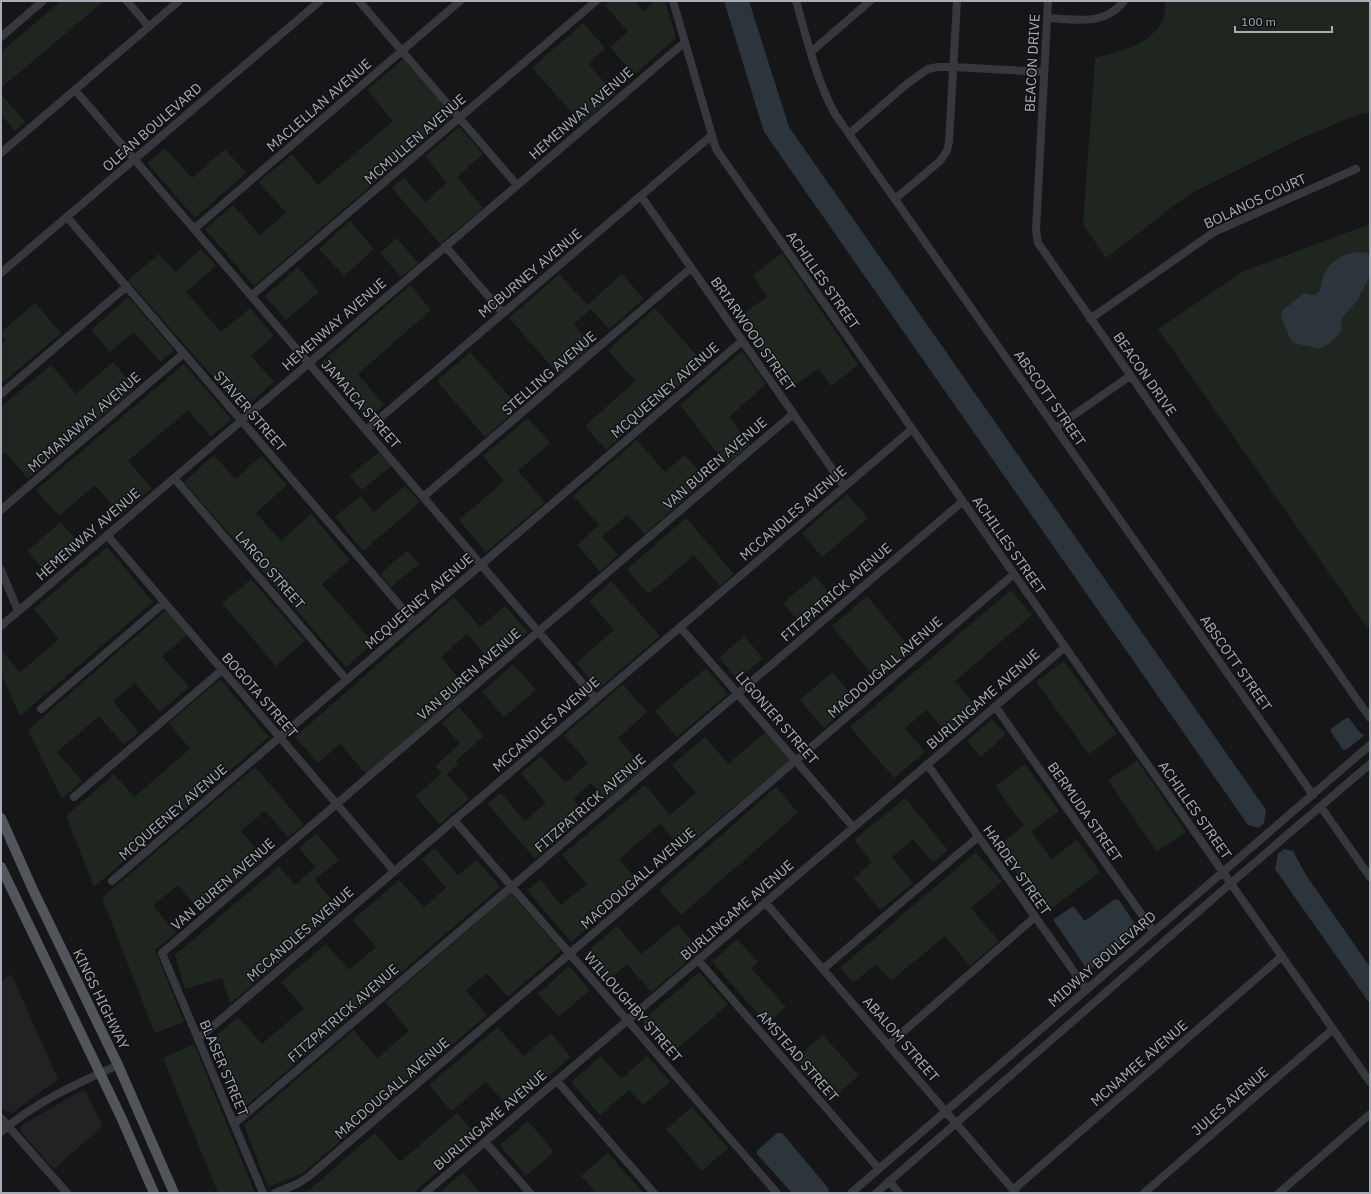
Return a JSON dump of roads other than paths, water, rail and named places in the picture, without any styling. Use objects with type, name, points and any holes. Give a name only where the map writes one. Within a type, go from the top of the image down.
[{"type":"main road","name":"KINGS HIGHWAY","points":[[1,818],[30,884],[118,1065],[174,1193]]},
{"type":"main road","points":[[1,867],[100,1073],[154,1193]]},
{"type":"street","points":[[1,37],[43,1]]},
{"type":"street","points":[[127,1],[149,27]]},
{"type":"street","points":[[1,153],[179,1]]},
{"type":"street","name":"OLEAN BOULEVARD","points":[[1,273],[320,1]]},
{"type":"street","points":[[359,1],[517,185]]},
{"type":"street","name":"MACLELLAN AVENUE","points":[[194,229],[460,1]]},
{"type":"street","name":"MCMULLEN AVENUE","points":[[251,296],[596,1]]},
{"type":"street","name":"ACHILLES STREET","points":[[673,1],[716,149],[1370,1082]]},
{"type":"street","name":"ABSCOTT STREET","points":[[796,1],[819,79],[835,114],[1313,795]]},
{"type":"street","points":[[811,52],[870,1]]},
{"type":"street","points":[[895,199],[940,161],[947,151],[949,142],[957,1]]},
{"type":"street","name":"BEACON DRIVE","points":[[1048,1],[1036,230],[1038,243],[1370,718]]},
{"type":"street","points":[[1047,18],[1098,19],[1112,13],[1124,1]]},
{"type":"street","name":"HEMENWAY AVENUE","points":[[1,626],[685,42]]},
{"type":"street","points":[[849,134],[908,83],[928,69],[953,67],[1044,72]]},
{"type":"street","name":"JAMAICA STREET","points":[[75,90],[596,699]]},
{"type":"street","name":"MCBURNEY AVENUE","points":[[366,430],[712,135]]},
{"type":"street","name":"BOLANOS COURT","points":[[1090,319],[1214,232],[1356,170]]},
{"type":"street","name":"BRIARWOOD STREET","points":[[641,196],[844,486]]},
{"type":"street","name":"STAVER STREET","points":[[67,217],[414,622]]},
{"type":"street","points":[[445,246],[502,314]]},
{"type":"street","name":"STELLING AVENUE","points":[[423,497],[692,268]]},
{"type":"street","points":[[1,394],[127,286]]},
{"type":"street","name":"MCQUEENEY AVENUE","points":[[112,881],[742,341]]},
{"type":"street","name":"MCMANAWAY AVENUE","points":[[1,510],[184,353]]},
{"type":"street","points":[[1055,428],[1130,376]]},
{"type":"street","name":"VAN BUREN AVENUE","points":[[162,953],[793,414]]},
{"type":"street","name":"MCCANDLES AVENUE","points":[[198,1039],[912,429]]},
{"type":"street","name":"LARGO STREET","points":[[174,478],[346,679]]},
{"type":"street","name":"FITZPATRICK AVENUE","points":[[234,1124],[963,501]]},
{"type":"street","name":"BOGOTA STREET","points":[[107,535],[394,871]]},
{"type":"street","points":[[1,570],[18,611]]},
{"type":"street","name":"MACDOUGALL AVENUE","points":[[275,1193],[297,1184],[308,1177],[1014,574]]},
{"type":"street","points":[[41,709],[164,603]]},
{"type":"street","name":"LIGONIER STREET","points":[[680,627],[854,827]]},
{"type":"street","name":"BURLINGAME AVENUE","points":[[425,1193],[1065,647]]},
{"type":"street","points":[[74,797],[222,670]]},
{"type":"street","name":"BERMUDA STREET","points":[[995,706],[1154,932]]},
{"type":"street","name":"MIDWAY BOULEVARD","points":[[851,1193],[1370,745]]},
{"type":"street","name":"HARDEY STREET","points":[[927,764],[1087,990]]},
{"type":"street","name":"MIDWAY BOULEVARD","points":[[876,1193],[1231,883],[1370,764]]},
{"type":"street","points":[[1321,807],[1370,877]]},
{"type":"street","name":"WILLOUGHBY STREET","points":[[454,820],[777,1193]]},
{"type":"street","points":[[823,969],[978,837]]},
{"type":"street","name":"ABALOM STREET","points":[[765,902],[1015,1191]]},
{"type":"street","points":[[888,1045],[1035,917]]},
{"type":"street","name":"BLASER STREET","points":[[162,953],[262,1193]]},
{"type":"street","name":"MCNAMEE AVENUE","points":[[1015,1191],[1282,956]]},
{"type":"street","name":"AMSTEAD STREET","points":[[698,960],[879,1169]]},
{"type":"street","name":"JULES AVENUE","points":[[1144,1193],[1333,1029]]},
{"type":"street","points":[[1,1132],[48,1098],[118,1065]]},
{"type":"street","points":[[557,1081],[654,1193]]},
{"type":"street","points":[[1279,1193],[1370,1114]]},
{"type":"street","points":[[1,1118],[67,1193]]},
{"type":"street","points":[[485,1142],[530,1193]]},
{"type":"street","points":[[890,1181],[900,1193]]}]
